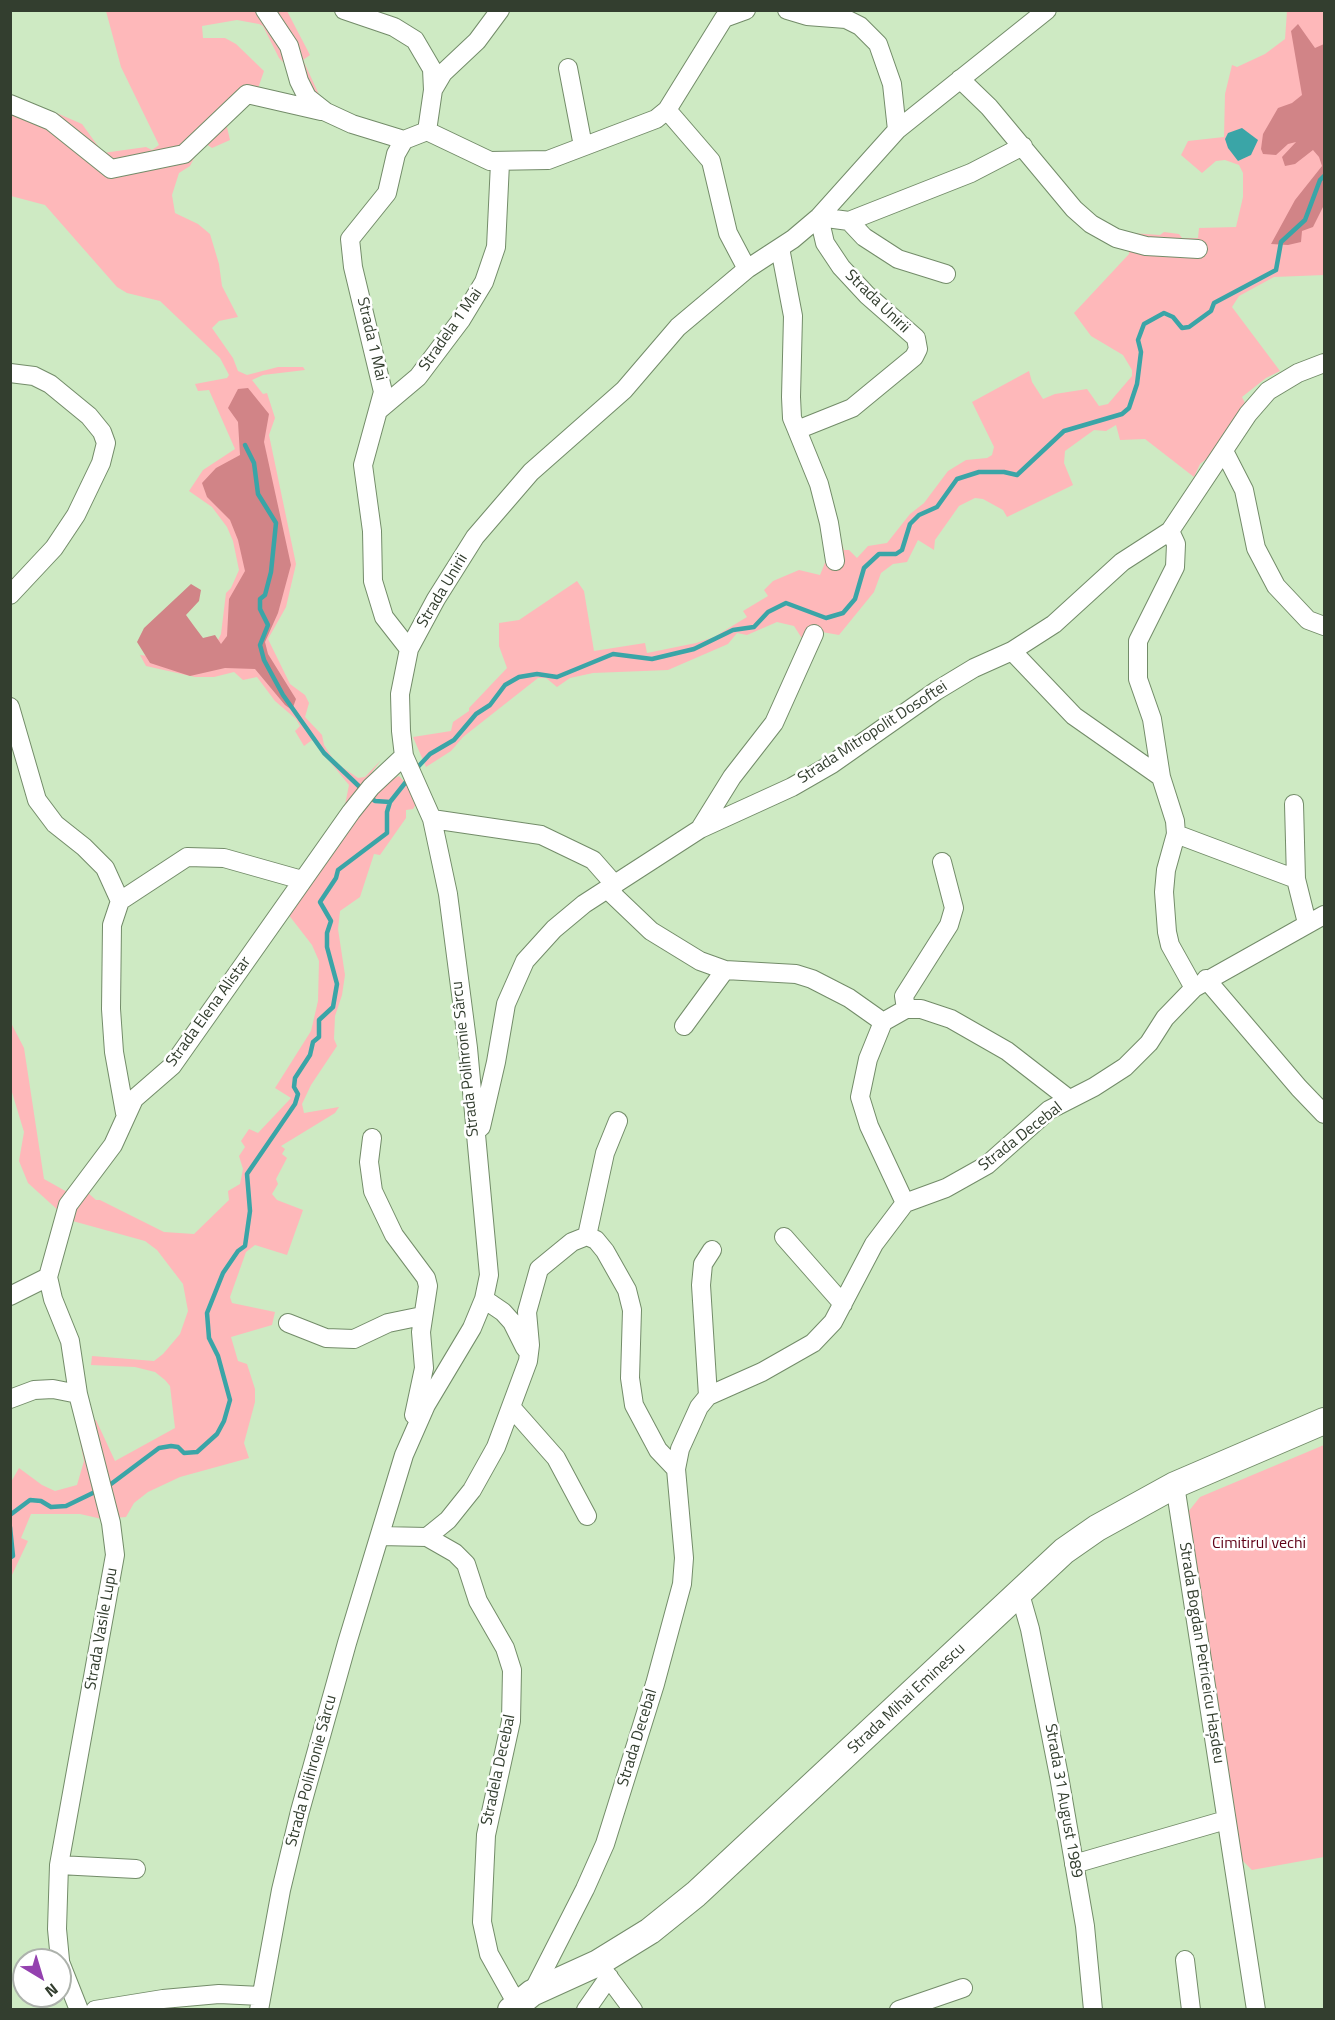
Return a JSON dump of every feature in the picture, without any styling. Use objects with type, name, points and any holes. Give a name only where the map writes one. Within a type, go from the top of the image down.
[{"type":"main road","name":"Strada Mihai Eminescu","points":[[520,2002],[603,1970],[696,1894],[1064,1551],[1097,1528],[1175,1485],[1324,1421]]},
{"type":"street","points":[[265,10],[289,46],[299,81],[307,97],[326,112]]},
{"type":"street","points":[[344,10],[394,27],[414,40],[432,69],[433,90],[427,131]]},
{"type":"street","points":[[433,90],[443,74],[477,41],[500,10]]},
{"type":"street","points":[[10,104],[51,121],[111,169],[184,154],[247,94],[326,112],[352,124],[404,140],[427,131],[490,161],[500,163],[548,160],[656,119],[668,110],[720,14],[747,10]]},
{"type":"street","points":[[787,10],[807,16],[863,18],[886,61],[892,84],[897,130]]},
{"type":"street","name":"Strada Unirii","points":[[432,819],[404,756],[400,694],[409,649],[436,599],[493,513],[531,472],[624,390],[678,327],[747,269],[780,248],[819,217],[897,130],[1047,10]]},
{"type":"street","points":[[568,68],[583,146]]},
{"type":"street","points":[[960,79],[1023,146],[1074,209],[1090,224],[1116,238],[1146,246],[1198,249]]},
{"type":"street","points":[[668,110],[711,161],[728,233],[747,269]]},
{"type":"street","name":"Strada 1 Mai","points":[[404,140],[396,154],[387,193],[350,239],[353,267],[383,392],[380,409],[365,449],[363,465],[372,531],[373,581],[384,617],[409,649]]},
{"type":"street","points":[[819,217],[849,220],[970,173],[1023,146]]},
{"type":"street","name":"Stradela 1 Mai","points":[[380,409],[418,377],[461,321],[484,282],[496,248],[500,163]]},
{"type":"street","name":"Strada Unirii","points":[[797,430],[852,408],[914,357],[918,349],[916,338],[841,267],[825,243],[819,217]]},
{"type":"street","points":[[849,220],[864,237],[898,259],[946,274]]},
{"type":"street","points":[[780,248],[793,316],[790,398],[792,418],[819,484],[829,523],[835,561]]},
{"type":"street","name":"Strada Mitropolit Dosoftei","points":[[475,1149],[496,1062],[506,1004],[525,961],[554,929],[584,904],[700,829],[792,787],[832,764],[936,691],[974,668],[1012,651],[1054,624],[1122,562],[1170,531],[1248,414],[1268,391],[1298,373],[1324,363]]},
{"type":"street","points":[[10,374],[34,376],[50,384],[89,416],[102,432],[106,443],[101,463],[76,515],[54,548],[10,595]]},
{"type":"street","points":[[1224,452],[1244,490],[1256,548],[1276,586],[1308,621],[1324,626]]},
{"type":"street","points":[[1170,531],[1176,544],[1175,567],[1143,628],[1136,662],[1140,688],[1154,729],[1161,777],[1176,834],[1165,881],[1167,932],[1170,945],[1200,983],[1324,1114]]},
{"type":"street","name":"Strada Mitropolit Dosoftei","points":[[700,829],[732,777],[774,723],[814,634]]},
{"type":"street","points":[[1012,651],[1074,716],[1161,777]]},
{"type":"street","points":[[10,707],[37,800],[55,824],[84,847],[105,868],[120,901]]},
{"type":"street","name":"Strada Elena Alistar","points":[[48,1277],[68,1205],[113,1145],[125,1113],[134,1099],[155,1083],[186,1048],[302,880],[366,794],[404,756]]},
{"type":"street","points":[[1294,804],[1296,879],[1307,923]]},
{"type":"street","points":[[432,819],[541,835],[593,860],[612,888],[651,931],[700,962],[725,970],[796,974],[812,979],[849,998],[883,1022]]},
{"type":"street","name":"Strada Polihronie Sârcu","points":[[260,2003],[300,1811],[380,1536],[412,1435],[472,1328],[484,1299],[489,1275],[475,1149],[469,1059],[448,894],[432,819]]},
{"type":"street","points":[[1176,834],[1296,879]]},
{"type":"street","points":[[125,1113],[114,1052],[111,1009],[112,925],[120,901],[188,856],[224,858],[302,880]]},
{"type":"street","points":[[906,1009],[904,996],[949,925],[954,908],[942,862]]},
{"type":"street","name":"Strada Decebal","points":[[904,1203],[946,1188],[987,1165],[1049,1110],[1125,1067],[1200,983],[1324,915]]},
{"type":"street","points":[[684,1026],[725,970]]},
{"type":"street","points":[[712,1250],[703,1264],[701,1285],[708,1396],[762,1372],[813,1343],[833,1322],[874,1244],[904,1203],[869,1126],[860,1097],[868,1059],[883,1022],[906,1009],[921,1009],[951,1019],[1007,1051],[1069,1099]]},
{"type":"street","points":[[586,1236],[605,1154],[618,1121]]},
{"type":"street","name":"Strada Polihronie Sârcu","points":[[372,1138],[369,1162],[373,1191],[394,1235],[426,1278],[428,1286],[422,1316],[424,1368],[414,1411],[412,1435]]},
{"type":"street","points":[[380,1536],[428,1537],[448,1520],[472,1490],[496,1447],[528,1361],[530,1345],[527,1312],[538,1269],[572,1242],[586,1236],[596,1240],[605,1251],[627,1290],[632,1310],[630,1377],[634,1405],[642,1425],[658,1450],[676,1469]]},
{"type":"street","points":[[784,1237],[843,1304]]},
{"type":"street","points":[[10,1296],[48,1277]]},
{"type":"street","name":"Strada Vasile Lupu","points":[[48,1277],[53,1299],[70,1341],[78,1394],[111,1523],[115,1555],[59,1865],[57,1929],[59,1948]]},
{"type":"street","points":[[484,1299],[503,1312],[512,1322],[524,1344],[528,1361]]},
{"type":"street","points":[[288,1323],[326,1338],[354,1339],[388,1323],[422,1316]]},
{"type":"street","points":[[10,1399],[20,1394],[44,1389],[78,1394]]},
{"type":"street","name":"Strada Decebal","points":[[520,2002],[585,1889],[605,1844],[632,1764],[682,1584],[684,1558],[676,1469],[680,1449],[699,1407],[708,1396]]},
{"type":"street","points":[[511,1407],[556,1458],[587,1516]]},
{"type":"street","name":"Strada Bogdan Petriceicu Hașdeu","points":[[1175,1485],[1256,2010]]},
{"type":"street","name":"Stradela Decebal","points":[[428,1537],[455,1552],[466,1563],[478,1602],[505,1648],[512,1670],[510,1721],[486,1835],[482,1923],[489,1954],[520,2002]]},
{"type":"street","name":"Strada 31 August 1989","points":[[1020,1594],[1030,1629],[1085,1926],[1093,2010]]},
{"type":"street","points":[[1074,1864],[1226,1820]]},
{"type":"street","points":[[59,1865],[136,1869]]},
{"type":"street","points":[[1185,1960],[1191,2010]]},
{"type":"street","points":[[586,2010],[603,1970]]},
{"type":"street","points":[[603,1970],[633,2010]]},
{"type":"street","points":[[899,2010],[963,1988]]},
{"type":"street","name":"Strada Vasile Lupu","points":[[72,1992],[79,2010]]},
{"type":"street","points":[[95,2010],[197,1996],[260,2003]]},
{"type":"green space","points":[[106,11],[287,11],[310,55],[303,60],[322,101],[279,58],[263,26],[237,20],[202,26],[203,38],[225,38],[236,44],[264,71],[253,103],[248,104],[226,123],[230,140],[212,148],[206,144],[197,152],[190,166],[179,173],[172,195],[175,213],[198,224],[210,234],[219,264],[222,286],[238,317],[219,321],[212,328],[233,358],[238,371],[247,375],[278,367],[303,367],[305,370],[263,375],[252,380],[263,394],[267,393],[275,418],[269,435],[296,564],[286,607],[268,639],[290,684],[305,695],[309,703],[305,717],[322,735],[324,745],[335,762],[358,778],[365,777],[381,760],[344,810],[349,785],[312,740],[304,746],[295,731],[300,726],[296,719],[275,701],[257,677],[243,680],[234,672],[214,677],[195,677],[146,666],[140,655],[182,660],[215,646],[221,634],[226,593],[231,588],[239,570],[233,541],[227,527],[212,507],[189,491],[203,470],[235,449],[209,390],[198,391],[195,384],[227,378],[229,375],[220,358],[160,301],[127,293],[117,287],[45,205],[11,196],[10,99],[52,111],[82,124],[103,153],[146,147],[152,150],[159,145],[121,67]]},
{"type":"green space","points":[[1287,11],[1324,11],[1324,275],[1274,277],[1239,296],[1232,307],[1280,371],[1266,378],[1242,397],[1246,405],[1210,456],[1200,464],[1194,477],[1145,439],[1120,440],[1116,425],[1106,431],[1094,430],[1065,451],[1064,463],[1073,485],[1007,517],[1003,510],[983,499],[975,498],[959,506],[935,540],[934,550],[918,540],[907,562],[893,564],[881,573],[874,592],[839,635],[822,632],[803,640],[794,626],[777,622],[747,635],[737,633],[728,644],[668,670],[593,673],[570,678],[557,687],[546,678],[538,678],[463,737],[451,751],[426,767],[413,737],[451,731],[453,722],[469,711],[469,708],[507,668],[499,646],[499,623],[519,620],[577,581],[584,591],[594,651],[645,643],[647,653],[714,637],[747,617],[743,611],[768,596],[764,590],[773,581],[799,570],[820,575],[829,553],[833,514],[844,550],[849,550],[857,558],[868,546],[887,543],[910,514],[924,503],[948,471],[966,460],[987,458],[992,455],[994,447],[972,402],[1029,371],[1032,382],[1043,399],[1055,394],[1087,389],[1099,406],[1108,404],[1132,376],[1132,370],[1123,355],[1091,336],[1074,313],[1129,254],[1130,233],[1160,235],[1164,232],[1179,234],[1182,238],[1198,238],[1199,228],[1236,227],[1243,197],[1243,173],[1239,165],[1225,160],[1216,161],[1202,173],[1181,155],[1188,141],[1224,137],[1225,94],[1232,65],[1237,67],[1265,54],[1285,39]]},
{"type":"green space","points":[[399,776],[409,787],[416,804],[413,809],[406,810],[406,818],[380,855],[374,854],[360,897],[340,911],[338,929],[345,975],[342,995],[335,1016],[334,1039],[337,1046],[311,1085],[302,1104],[304,1113],[339,1107],[335,1113],[281,1146],[285,1149],[282,1154],[287,1158],[276,1179],[278,1184],[272,1194],[277,1200],[303,1210],[287,1255],[255,1245],[246,1252],[230,1297],[232,1303],[275,1312],[272,1325],[231,1337],[238,1361],[247,1364],[255,1389],[255,1402],[244,1443],[249,1458],[180,1477],[148,1492],[134,1503],[126,1517],[102,1519],[80,1514],[31,1514],[21,1538],[28,1541],[11,1577],[11,1482],[19,1468],[42,1485],[55,1491],[77,1485],[84,1461],[76,1422],[96,1420],[115,1461],[175,1428],[170,1386],[155,1372],[135,1367],[91,1365],[92,1356],[154,1361],[163,1354],[180,1334],[188,1311],[183,1284],[157,1250],[145,1241],[69,1220],[87,1192],[96,1200],[164,1232],[194,1234],[229,1200],[228,1191],[240,1184],[243,1169],[239,1156],[245,1147],[241,1141],[249,1129],[258,1133],[291,1098],[275,1088],[311,1031],[318,1001],[319,961],[312,945],[288,914],[381,785]]},
{"type":"green space","points":[[10,1021],[24,1048],[44,1179],[69,1193],[60,1212],[28,1183],[19,1161],[24,1132],[11,1089]]},
{"type":"green space","name":"Cimitirul vechi","points":[[1324,1445],[1324,1857],[1252,1870],[1242,1860],[1188,1512],[1200,1497]]},
{"type":"shaded area","points":[[1298,24],[1315,48],[1324,44],[1324,205],[1313,227],[1302,231],[1301,242],[1288,245],[1271,244],[1295,200],[1322,166],[1313,150],[1295,164],[1285,166],[1282,157],[1296,142],[1288,144],[1276,155],[1263,154],[1261,149],[1263,134],[1278,108],[1292,103],[1302,95],[1291,31]]},
{"type":"shaded area","points":[[248,388],[269,414],[264,442],[291,565],[278,613],[265,642],[268,654],[296,699],[292,710],[285,705],[255,669],[225,668],[190,676],[150,663],[137,642],[144,628],[191,584],[201,590],[199,601],[186,615],[203,638],[215,635],[221,644],[227,636],[229,599],[245,571],[238,540],[230,520],[207,497],[202,483],[216,468],[240,455],[238,422],[228,408],[238,389]]},
{"type":"water","points":[[1242,128],[1258,140],[1251,155],[1238,161],[1228,148],[1225,139],[1228,133]]},
{"type":"waterway","points":[[416,769],[430,754],[454,740],[476,714],[490,705],[505,685],[519,677],[537,674],[557,677],[613,654],[652,659],[694,649],[733,630],[754,627],[768,612],[786,603],[826,618],[843,613],[855,599],[864,568],[879,554],[896,554],[902,550],[910,524],[919,515],[937,507],[957,479],[979,472],[1004,472],[1017,475],[1064,431],[1122,414],[1129,408],[1137,384],[1141,352],[1138,340],[1144,324],[1164,313],[1173,317],[1182,328],[1189,327],[1211,311],[1214,303],[1276,270],[1281,242],[1305,220],[1320,180],[1324,176]]},
{"type":"waterway","points":[[245,445],[254,463],[258,494],[276,523],[271,572],[265,595],[260,599],[260,609],[268,625],[260,645],[264,660],[283,695],[324,753],[364,791]]},
{"type":"waterway","points":[[107,1487],[159,1448],[171,1446],[178,1447],[184,1453],[197,1452],[217,1434],[224,1421],[230,1400],[218,1356],[209,1338],[207,1313],[223,1273],[238,1251],[245,1246],[250,1211],[247,1174],[295,1104],[298,1094],[294,1087],[295,1078],[310,1055],[313,1042],[319,1037],[319,1020],[333,1007],[337,984],[327,947],[327,933],[331,921],[320,902],[336,878],[338,870],[387,833],[387,812],[390,802],[409,778]]},
{"type":"waterway","points":[[370,797],[375,801],[390,802]]},
{"type":"waterway","points":[[10,1515],[30,1500],[41,1501],[51,1507],[66,1506],[99,1490]]},
{"type":"waterway","points":[[10,1527],[13,1556],[10,1558]]}]
